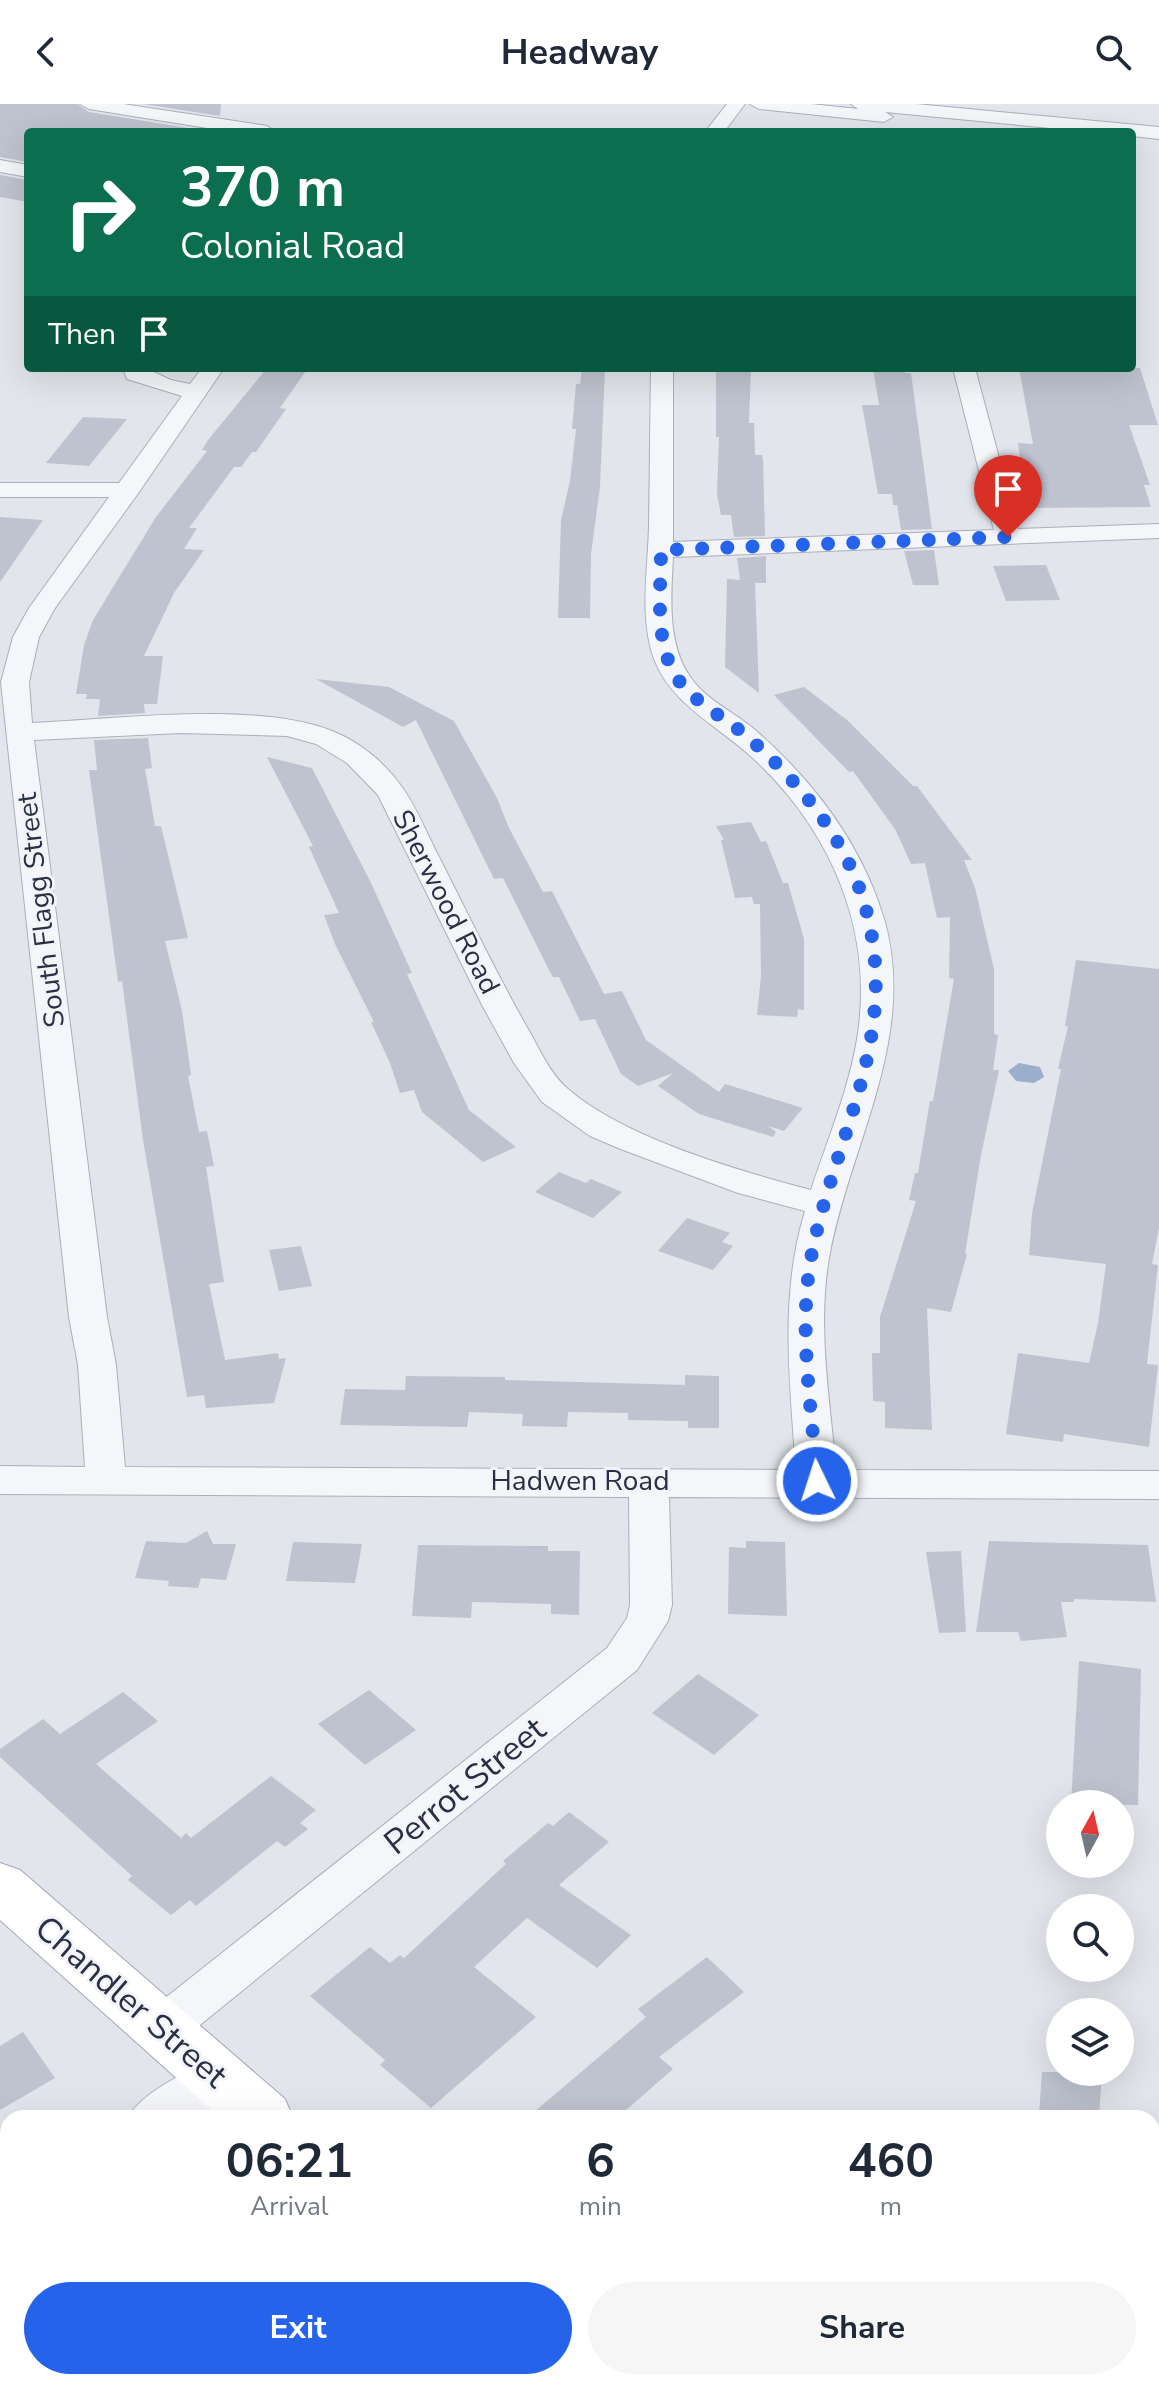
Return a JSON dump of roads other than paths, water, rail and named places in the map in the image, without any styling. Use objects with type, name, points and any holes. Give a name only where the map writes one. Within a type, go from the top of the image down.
[{"type":"main road","name":"Chandler Street","points":[[0,1886],[254,2110]]},
{"type":"street","points":[[89,104],[242,128]]},
{"type":"street","points":[[717,128],[736,104]]},
{"type":"street","points":[[759,104],[995,128]]},
{"type":"street","points":[[860,104],[909,118],[1076,128]]},
{"type":"street","points":[[1136,132],[1159,133]]},
{"type":"street","points":[[1136,141],[1159,144]]},
{"type":"street","points":[[0,166],[24,170]]},
{"type":"street","name":"South Flagg Street","points":[[135,372],[148,380],[204,380]]},
{"type":"street","points":[[662,372],[660,614],[669,659],[675,675],[689,692],[762,751],[806,798],[849,867],[868,919],[876,959],[874,1032],[869,1059],[811,1258],[806,1317],[817,1481]]},
{"type":"street","points":[[965,372],[1008,537]]},
{"type":"street","name":"South Flagg Street","points":[[106,1480],[97,1365],[88,1317],[15,682],[26,637],[59,584],[129,490],[204,380]]},
{"type":"street","points":[[0,490],[129,490]]},
{"type":"street","points":[[661,550],[1159,531]]},
{"type":"street","name":"Sherwood Road","points":[[20,732],[171,725],[270,725],[313,734],[344,747],[370,765],[391,792],[498,1005],[531,1063],[554,1095],[602,1129],[630,1141],[750,1185],[825,1205]]},
{"type":"street","name":"Hadwen Road","points":[[0,1480],[817,1481],[1159,1485]]},
{"type":"street","name":"Perrot Street","points":[[162,2028],[622,1659],[647,1621],[651,1605],[649,1481]]},
{"type":"street","points":[[167,2110],[220,2079]]},
{"type":"water","points":[[1019,1063],[1040,1067],[1044,1077],[1034,1083],[1016,1081],[1008,1071]]}]
